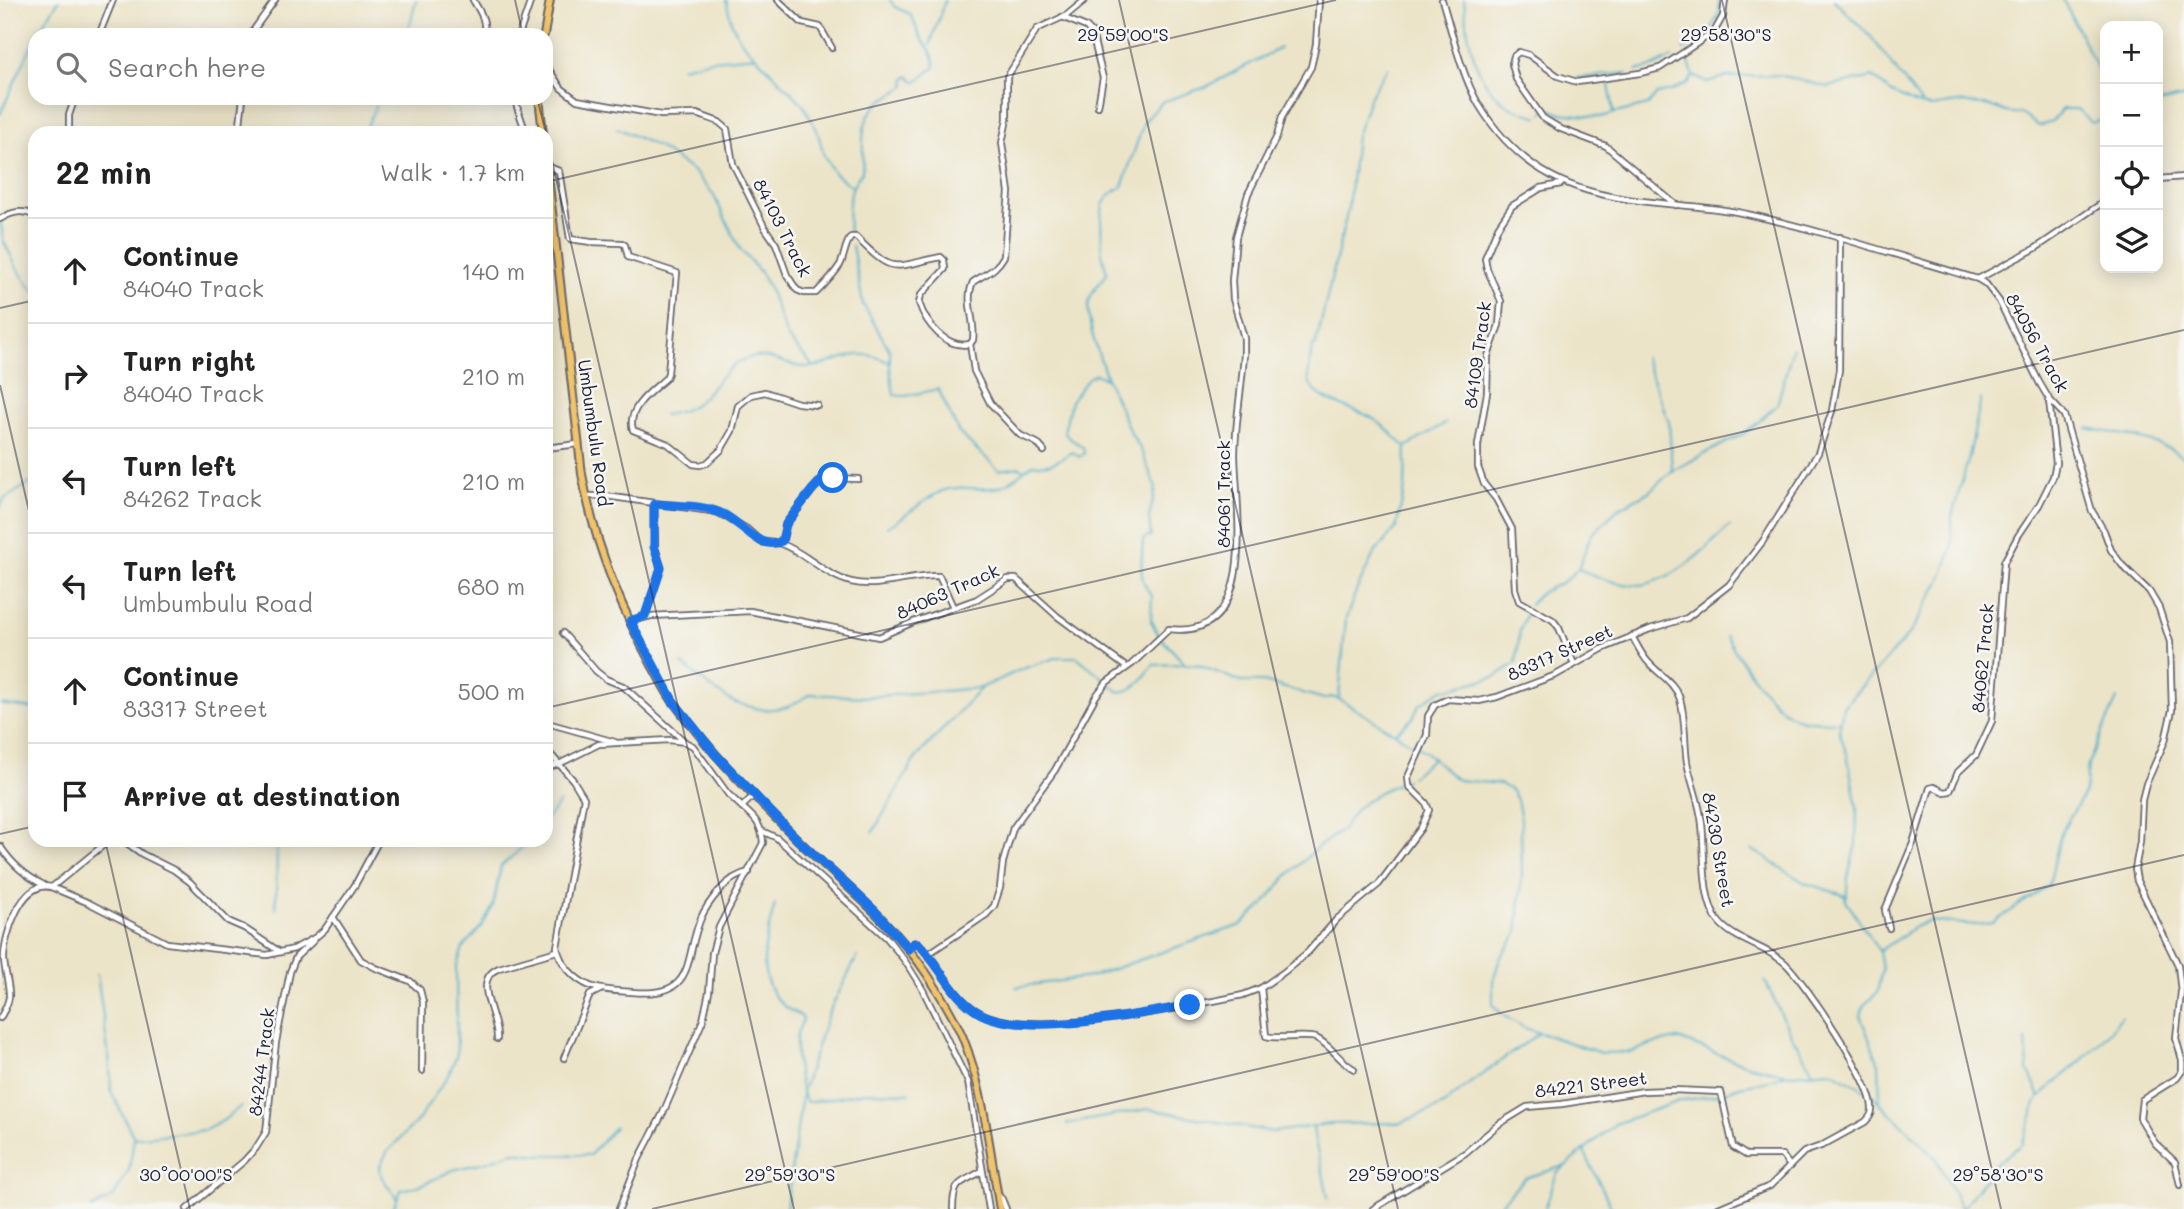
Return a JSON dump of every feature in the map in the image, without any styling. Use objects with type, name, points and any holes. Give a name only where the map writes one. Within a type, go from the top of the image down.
[{"type":"main road","points":[[545,28],[550,0]]},
{"type":"main road","points":[[541,105],[542,126]]},
{"type":"main road","name":"Umbumbulu Road","points":[[553,227],[586,496],[610,578],[673,701],[720,760],[799,841],[874,910],[927,973],[963,1038],[1000,1209]]},
{"type":"street","points":[[102,28],[113,0]]},
{"type":"street","points":[[255,28],[275,0]]},
{"type":"street","points":[[473,0],[483,17],[484,28]]},
{"type":"street","points":[[521,28],[531,0]]},
{"type":"street","points":[[778,0],[802,23],[820,27],[832,48]]},
{"type":"street","points":[[1044,451],[1034,441],[1020,435],[990,403],[974,371],[970,344],[974,334],[969,290],[972,282],[999,266],[1004,256],[1009,192],[1002,143],[1007,119],[1007,77],[1037,29],[1061,17],[1085,0]]},
{"type":"street","name":"84061 Track","points":[[928,954],[986,915],[994,906],[1013,828],[1055,770],[1096,696],[1107,682],[1169,629],[1189,630],[1200,627],[1223,609],[1236,574],[1240,536],[1235,453],[1244,354],[1242,329],[1233,299],[1236,237],[1248,194],[1276,136],[1282,117],[1311,67],[1317,44],[1319,0]]},
{"type":"street","points":[[1442,0],[1459,56],[1479,104],[1511,148],[1563,183],[1609,196],[1734,212],[1840,237],[1978,279],[2036,248],[2100,204]]},
{"type":"street","points":[[1676,205],[1606,146],[1561,130],[1543,118],[1516,79],[1512,64],[1519,51],[1558,76],[1577,82],[1660,68],[1714,32],[1723,16],[1725,0]]},
{"type":"street","points":[[1061,17],[1086,27],[1094,38],[1103,78],[1098,106]]},
{"type":"street","name":"84103 Track","points":[[553,76],[561,88],[577,100],[661,115],[697,114],[719,122],[727,129],[733,164],[765,228],[776,244],[787,275],[797,290],[816,293],[841,263],[851,237],[856,237],[877,259],[890,266],[911,265],[940,257],[944,260],[944,270],[922,295],[919,303],[921,310],[941,336],[957,344],[970,344]]},
{"type":"street","points":[[69,126],[73,105]]},
{"type":"street","points":[[240,126],[242,105]]},
{"type":"street","points":[[516,105],[523,126]]},
{"type":"street","points":[[553,169],[559,171],[570,239],[622,243],[625,244],[628,257],[677,273],[668,373],[666,378],[642,399],[631,425],[636,432],[668,444],[692,464],[704,465],[721,450],[732,431],[738,406],[751,395],[765,393],[798,403],[817,405]]},
{"type":"street","points":[[2163,179],[2184,177]]},
{"type":"street","name":"84109 Track","points":[[1563,183],[1541,188],[1512,206],[1498,227],[1485,258],[1501,301],[1499,324],[1488,355],[1488,393],[1477,460],[1484,484],[1496,499],[1512,529],[1515,589],[1519,601],[1553,620],[1574,664]]},
{"type":"street","points":[[0,219],[16,212],[28,213]]},
{"type":"street","name":"83317 Street","points":[[928,954],[976,1011],[990,1017],[1021,1023],[1067,1022],[1243,995],[1261,988],[1308,952],[1337,919],[1378,884],[1421,828],[1429,810],[1426,803],[1409,786],[1408,777],[1427,735],[1430,710],[1443,701],[1488,700],[1546,679],[1590,654],[1632,636],[1688,618],[1729,586],[1763,541],[1818,453],[1832,411],[1839,370],[1840,237]]},
{"type":"street","name":"84056 Track","points":[[1978,279],[1986,284],[1999,301],[2049,399],[2059,408],[2068,425],[2088,502],[2111,550],[2149,592],[2159,608],[2170,642],[2173,692],[2171,724],[2142,800],[2140,842],[2135,869],[2137,881],[2178,965],[2181,992],[2176,1038],[2182,1072],[2142,1100],[2140,1118],[2155,1143],[2175,1162],[2180,1185]]},
{"type":"street","name":"84062 Track","points":[[1889,928],[1885,910],[1913,843],[1930,788],[1950,791],[1958,772],[1976,755],[1992,721],[2004,562],[2039,505],[2053,477],[2056,463],[2049,399]]},
{"type":"street","points":[[553,447],[578,444]]},
{"type":"street","points":[[779,542],[782,541],[786,524],[818,483],[833,478],[858,479]]},
{"type":"street","points":[[586,496],[607,496],[717,512],[747,529],[761,542],[779,542],[799,551],[824,570],[855,582],[939,576],[953,607]]},
{"type":"street","points":[[645,616],[661,568],[654,547],[654,504]]},
{"type":"street","name":"84063 Track","points":[[630,621],[645,616],[750,611],[879,637],[977,599],[1008,579],[1016,579],[1056,616],[1126,667]]},
{"type":"street","points":[[563,633],[596,671],[606,679],[623,686],[685,742],[693,746],[728,794],[758,822],[762,831],[763,843],[719,927],[712,953],[707,1006],[692,1048],[639,1159],[619,1209]]},
{"type":"street","name":"84230 Street","points":[[1632,636],[1648,662],[1674,687],[1679,698],[1687,760],[1702,821],[1707,888],[1716,920],[1725,929],[1774,955],[1787,965],[1834,1028],[1867,1088],[1872,1106],[1871,1116],[1821,1146],[1804,1152],[1790,1166]]},
{"type":"street","points":[[553,725],[619,743]]},
{"type":"street","points":[[553,766],[599,744],[669,740],[685,742]]},
{"type":"street","points":[[553,757],[580,790],[584,805],[557,951],[566,967],[578,979],[592,987],[603,989],[640,993],[667,990],[686,972],[700,919],[711,900],[742,873],[750,872]]},
{"type":"street","points":[[743,807],[755,795]]},
{"type":"street","points":[[762,831],[777,838],[887,938],[923,990],[972,1081],[989,1209]]},
{"type":"street","points":[[0,846],[26,876],[89,903],[167,943],[254,955],[295,949],[316,937]]},
{"type":"street","points":[[0,1018],[9,998],[4,957],[10,928],[19,906],[35,889],[48,886],[101,847]]},
{"type":"street","points":[[132,847],[174,870],[228,920],[281,952]]},
{"type":"street","name":"84244 Track","points":[[187,1209],[244,1161],[262,1140],[266,1132],[276,1042],[290,972],[296,957],[333,917],[375,847]]},
{"type":"street","points":[[333,917],[361,960],[410,981],[421,990],[422,1071]]},
{"type":"street","points":[[905,961],[914,943],[918,943],[928,954]]},
{"type":"street","points":[[496,1040],[497,1031],[485,986],[487,976],[499,968],[557,951]]},
{"type":"street","points":[[1261,988],[1266,1036],[1315,1038],[1354,1069]]},
{"type":"street","points":[[564,1058],[590,995],[603,989]]},
{"type":"street","name":"84221 Street","points":[[1373,1209],[1465,1153],[1499,1125],[1527,1107],[1644,1091],[1718,1090],[1722,1095],[1733,1147],[1746,1155],[1782,1155],[1790,1166]]},
{"type":"street","points":[[1716,1209],[1770,1186],[1790,1166]]},
{"type":"street","points":[[953,1209],[955,1189],[959,1182],[982,1171]]},
{"type":"street","points":[[997,1194],[1006,1209]]},
{"type":"waterway","points":[[41,28],[59,0]]},
{"type":"waterway","points":[[408,28],[416,0]]},
{"type":"waterway","points":[[726,0],[732,24],[741,41],[802,103],[817,130],[824,156],[834,173],[851,186]]},
{"type":"waterway","points":[[849,236],[849,202],[853,186],[862,172],[864,127],[871,111],[906,86],[905,79],[909,76],[916,82],[935,67],[933,56],[910,14],[895,7],[890,0]]},
{"type":"waterway","points":[[930,45],[945,0]]},
{"type":"waterway","points":[[1464,0],[1470,44],[1487,85],[1508,105],[1539,117]]},
{"type":"waterway","points":[[1710,32],[1719,12],[1719,0]]},
{"type":"waterway","points":[[1834,0],[1872,38],[1923,106]]},
{"type":"waterway","points":[[2063,0],[2100,73]]},
{"type":"waterway","points":[[1683,50],[1688,47]]},
{"type":"waterway","points":[[1107,378],[1091,329],[1089,301],[1107,273],[1102,254],[1103,205],[1109,195],[1122,187],[1144,122],[1162,102],[1206,87],[1280,48]]},
{"type":"waterway","points":[[0,114],[28,53]]},
{"type":"waterway","points":[[681,67],[711,60],[756,56]]},
{"type":"waterway","points":[[1687,56],[1693,75]]},
{"type":"waterway","points":[[1636,71],[1653,67],[1673,57]]},
{"type":"waterway","points":[[1339,697],[1346,618],[1374,554],[1396,528],[1405,488],[1406,447],[1373,419],[1318,394],[1309,381],[1309,369],[1348,209],[1356,136],[1370,96],[1388,67]]},
{"type":"waterway","points":[[1577,78],[1627,73]]},
{"type":"waterway","points":[[1543,113],[1547,108],[1559,113],[1600,117],[1648,105],[1657,94],[1672,91],[1689,82],[1693,76],[1706,82],[1726,77],[1779,75],[1827,87],[1873,77],[1892,93],[1916,104],[1931,107],[1964,102],[1987,105],[2021,114],[2039,126],[2052,122],[2062,109],[2077,109],[2092,123],[2100,120]]},
{"type":"waterway","points":[[1608,80],[1614,112]]},
{"type":"waterway","points":[[2163,102],[2184,98]]},
{"type":"waterway","points":[[367,126],[376,105]]},
{"type":"waterway","points":[[617,128],[658,147],[694,172],[713,194],[740,249],[768,286],[787,337],[813,366]]},
{"type":"waterway","points":[[0,216],[3,240],[28,284]]},
{"type":"waterway","points":[[852,246],[863,304],[890,351],[894,395],[906,396],[938,389],[959,433],[999,470],[1020,467],[1024,470],[1034,464],[1055,462],[1073,452],[1079,457],[1084,454],[1082,446],[1064,432],[1071,401],[1088,378],[1095,374],[1107,379],[1156,488],[1149,517],[1151,537],[1143,540],[1142,570],[1144,583],[1152,596],[1151,621],[1158,634]]},
{"type":"waterway","points":[[1530,605],[1540,593],[1563,582],[1578,569],[1591,535],[1619,508],[1650,491],[1672,471],[1748,431],[1777,405],[1793,347]]},
{"type":"waterway","points":[[663,415],[694,405],[737,363],[752,357],[765,357],[810,367],[863,355],[890,363]]},
{"type":"waterway","points":[[1644,357],[1669,422],[1672,470]]},
{"type":"waterway","points":[[1880,1104],[1879,1064],[1861,1018],[1863,1006],[1877,993],[1882,969],[1879,951],[1846,901],[1848,877],[1856,844],[1857,807],[1847,754],[1839,731],[1843,707],[1911,632],[1940,581],[1952,549],[1952,516],[1969,457],[1981,399]]},
{"type":"waterway","points":[[1406,447],[1446,423]]},
{"type":"waterway","points":[[2087,428],[2151,442],[2184,458]]},
{"type":"waterway","points":[[887,527],[942,491],[999,487],[1024,471]]},
{"type":"waterway","points":[[0,508],[4,499],[28,484]]},
{"type":"waterway","points":[[1578,569],[1629,585],[1646,584],[1681,568],[1730,526]]},
{"type":"waterway","points":[[1395,733],[1413,718],[1419,705],[1439,691],[1495,677],[1516,663],[1520,630],[1528,610]]},
{"type":"waterway","points":[[1726,636],[1757,682],[1787,713],[1807,721],[1840,722]]},
{"type":"waterway","points":[[1161,638],[1185,664],[1198,665],[1242,682],[1264,682],[1324,699],[1339,699],[1427,753],[1457,780],[1501,784],[1512,791],[1521,819],[1522,875],[1517,934],[1500,958],[1493,981],[1493,1005],[1504,1016],[1525,1028],[1601,1053],[1632,1052],[1652,1044],[1678,1039],[1747,1065],[1787,1074],[1832,1071],[1865,1090]]},
{"type":"waterway","points":[[682,664],[735,703],[764,710],[788,707],[811,694],[864,697],[981,688],[1022,669],[1058,657],[1077,657],[1106,680]]},
{"type":"waterway","points":[[1108,683],[1119,692],[1125,691],[1139,683],[1153,665],[1184,664]]},
{"type":"waterway","points":[[873,832],[915,759],[981,688]]},
{"type":"waterway","points":[[1879,951],[1928,921],[1977,925],[1993,923],[2049,885],[2061,833],[2085,792],[2088,764],[2117,699]]},
{"type":"waterway","points":[[0,704],[28,708]]},
{"type":"waterway","points":[[1411,777],[1433,758]]},
{"type":"waterway","points":[[1016,987],[1090,977],[1241,925],[1264,904],[1287,876],[1318,847],[1342,830],[1356,809],[1379,792],[1406,780]]},
{"type":"waterway","points":[[553,811],[560,802]]},
{"type":"waterway","points":[[276,909],[277,847]]},
{"type":"waterway","points":[[397,1199],[381,1176],[380,1166],[387,1152],[419,1119],[449,1074],[457,1054],[456,967],[463,948],[482,926],[493,906],[501,866],[523,847]]},
{"type":"waterway","points":[[1751,849],[1805,883],[1847,896]]},
{"type":"waterway","points":[[775,904],[765,944],[765,971],[774,995],[784,1006],[803,1018],[797,1034],[796,1059],[801,1088],[807,1102],[865,1092],[909,1093]]},
{"type":"waterway","points":[[803,1089],[828,1014],[857,957]]},
{"type":"waterway","points":[[91,1209],[114,1196],[129,1170],[134,1138],[111,1091],[97,974]]},
{"type":"waterway","points":[[1765,981],[1790,1033],[1814,1073]]},
{"type":"waterway","points":[[2041,1096],[2088,1054],[2122,1016]]},
{"type":"waterway","points":[[1067,1124],[1149,1109],[1272,1132],[1329,1124],[1400,1123],[1442,1106],[1538,1034]]},
{"type":"waterway","points":[[1962,1209],[1997,1163],[2022,1144],[2034,1105],[2040,1097],[2028,1070],[2026,1040]]},
{"type":"waterway","points":[[1545,1209],[1557,1173],[1615,1124],[1679,1101],[1721,1094],[1739,1086],[1764,1082],[1786,1074]]},
{"type":"waterway","points":[[1870,1093],[1936,1158],[1962,1209]]},
{"type":"waterway","points":[[786,1209],[802,1094]]},
{"type":"waterway","points":[[134,1138],[205,1130],[224,1120],[242,1105]]},
{"type":"waterway","points":[[393,1209],[401,1190],[424,1184],[453,1170],[513,1152],[590,1155],[615,1127]]},
{"type":"waterway","points":[[1313,1128],[1328,1199]]},
{"type":"waterway","points":[[1584,1151],[1612,1209]]},
{"type":"waterway","points":[[1496,1209],[1525,1178],[1564,1166]]},
{"type":"route","points":[[833,478],[818,483],[786,524],[782,541],[776,543],[761,542],[747,529],[717,512],[654,504],[654,547],[661,568],[645,616],[630,621],[673,701],[726,767],[799,841],[874,910],[909,949],[914,943],[918,943],[976,1011],[1001,1020],[1049,1023],[1102,1019],[1190,1005]]}]
